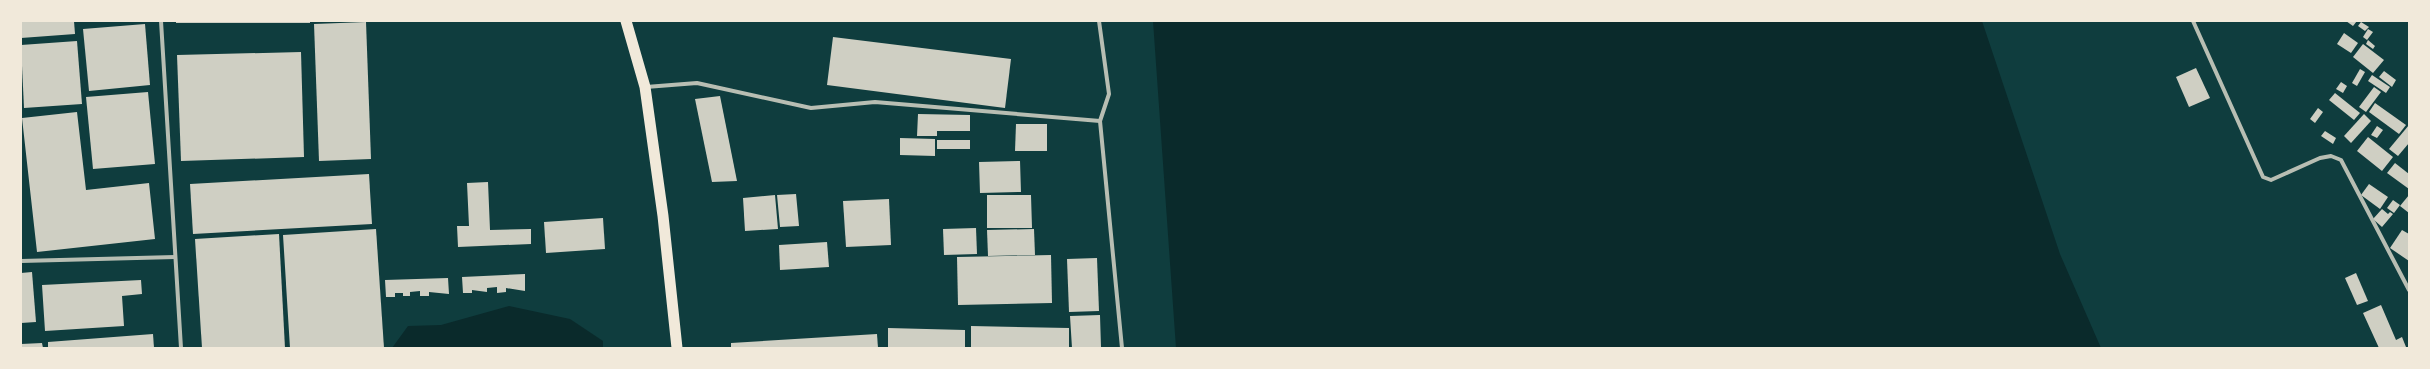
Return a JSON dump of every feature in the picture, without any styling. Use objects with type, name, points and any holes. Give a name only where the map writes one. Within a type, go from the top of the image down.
[{"type":"highway","points":[[626,21],[645,87],[663,216],[677,348]]},
{"type":"street","points":[[162,21],[181,348]]},
{"type":"street","points":[[1099,21],[1109,94],[1100,121],[1122,348]]},
{"type":"street","points":[[2193,21],[2263,177],[2271,180],[2320,158],[2331,156],[2342,160],[2409,290]]},
{"type":"street","points":[[645,87],[697,84],[812,108],[875,102],[1100,121]]},
{"type":"street","points":[[21,261],[175,257]]},
{"type":"water","points":[[1153,21],[1982,21],[2060,254],[2101,348],[1176,348]]},
{"type":"water","points":[[509,306],[570,319],[603,341],[603,348],[392,348],[408,326],[441,325]]},
{"type":"building","points":[[21,21],[74,21],[75,34],[21,38]]},
{"type":"building","points":[[176,21],[310,21],[310,23],[176,23]]},
{"type":"building","points":[[2346,21],[2357,21],[2353,26]]},
{"type":"building","points":[[366,22],[371,159],[319,161],[314,24]]},
{"type":"building","points":[[2361,22],[2369,27],[2365,31],[2358,26]]},
{"type":"building","points":[[145,24],[150,85],[89,91],[83,29]]},
{"type":"building","points":[[2368,29],[2373,32],[2367,40],[2363,37]]},
{"type":"building","points":[[2344,33],[2358,43],[2351,53],[2337,44]]},
{"type":"building","points":[[833,37],[1011,59],[1005,108],[827,85]]},
{"type":"building","points":[[2368,40],[2375,46],[2373,49],[2366,44]]},
{"type":"building","points":[[77,41],[82,104],[24,108],[21,45]]},
{"type":"building","points":[[2363,44],[2384,60],[2373,73],[2353,57]]},
{"type":"building","points":[[301,52],[304,157],[181,161],[177,55]]},
{"type":"building","points":[[2196,68],[2210,98],[2189,107],[2176,77]]},
{"type":"building","points":[[2360,69],[2365,72],[2357,86],[2352,83]]},
{"type":"building","points":[[2384,71],[2396,80],[2392,87],[2379,77]]},
{"type":"building","points":[[2372,75],[2390,87],[2386,93],[2368,81]]},
{"type":"building","points":[[2341,82],[2347,86],[2343,93],[2336,89]]},
{"type":"building","points":[[2374,87],[2381,92],[2366,112],[2359,107]]},
{"type":"building","points":[[148,92],[155,164],[93,169],[86,97]]},
{"type":"building","points":[[2335,93],[2360,113],[2354,120],[2329,100]]},
{"type":"building","points":[[720,96],[737,181],[712,182],[695,99]]},
{"type":"building","points":[[2375,103],[2406,125],[2399,134],[2369,112]]},
{"type":"building","points":[[2318,108],[2323,112],[2315,123],[2310,119]]},
{"type":"building","points":[[77,112],[86,190],[149,183],[155,239],[37,252],[22,118]]},
{"type":"building","points":[[918,114],[970,115],[970,131],[937,131],[937,136],[917,136]]},
{"type":"building","points":[[2364,114],[2371,121],[2351,143],[2344,136]]},
{"type":"building","points":[[1016,124],[1047,124],[1047,151],[1015,151]]},
{"type":"building","points":[[2409,125],[2409,143],[2398,156],[2389,149]]},
{"type":"building","points":[[2377,126],[2383,130],[2377,138],[2371,135]]},
{"type":"building","points":[[2325,131],[2336,138],[2333,144],[2321,136]]},
{"type":"building","points":[[2368,137],[2393,157],[2382,171],[2357,151]]},
{"type":"building","points":[[900,138],[935,139],[935,156],[900,155]]},
{"type":"building","points":[[937,140],[970,140],[970,149],[937,149]]},
{"type":"building","points":[[1020,161],[1021,192],[980,193],[979,162]]},
{"type":"building","points":[[2395,163],[2409,174],[2409,189],[2387,173]]},
{"type":"building","points":[[369,174],[372,224],[193,234],[190,184]]},
{"type":"building","points":[[488,182],[490,230],[531,229],[531,244],[458,247],[457,226],[469,226],[467,183]]},
{"type":"building","points":[[2369,184],[2388,197],[2380,209],[2361,195]]},
{"type":"building","points":[[796,194],[799,226],[780,227],[777,195]]},
{"type":"building","points":[[775,195],[778,229],[745,231],[743,198]]},
{"type":"building","points":[[987,195],[1031,195],[1032,228],[987,228]]},
{"type":"building","points":[[2409,195],[2409,213],[2400,206]]},
{"type":"building","points":[[889,199],[891,245],[846,247],[843,201]]},
{"type":"building","points":[[2393,200],[2400,205],[2394,213],[2387,208]]},
{"type":"building","points":[[2382,209],[2388,214],[2390,212],[2393,214],[2382,227],[2373,219]]},
{"type":"building","points":[[603,218],[605,249],[546,253],[544,222]]},
{"type":"building","points":[[976,228],[977,254],[944,255],[943,229]]},
{"type":"building","points":[[376,229],[384,348],[290,348],[283,235]]},
{"type":"building","points":[[1034,229],[1035,255],[988,256],[987,230]]},
{"type":"building","points":[[2402,230],[2409,234],[2409,261],[2390,248]]},
{"type":"building","points":[[279,234],[285,348],[202,348],[195,239]]},
{"type":"building","points":[[827,242],[829,267],[780,270],[779,245]]},
{"type":"building","points":[[1051,255],[1052,303],[958,305],[957,257]]},
{"type":"building","points":[[1097,258],[1099,311],[1069,312],[1067,259]]},
{"type":"building","points":[[32,272],[36,322],[21,323],[21,273]]},
{"type":"building","points":[[2356,273],[2368,301],[2357,305],[2345,278]]},
{"type":"building","points":[[525,274],[525,291],[506,288],[506,292],[497,293],[497,287],[487,288],[487,292],[472,290],[472,293],[463,293],[462,277]]},
{"type":"building","points":[[448,278],[449,294],[429,292],[429,296],[420,296],[420,291],[410,292],[410,296],[403,296],[403,293],[395,293],[395,297],[386,297],[385,280]]},
{"type":"building","points":[[141,280],[142,294],[122,296],[124,326],[45,331],[42,285]]},
{"type":"building","points":[[2381,305],[2396,340],[2402,337],[2406,347],[2379,348],[2363,313]]},
{"type":"building","points":[[1100,315],[1101,348],[1072,348],[1070,316]]},
{"type":"building","points":[[971,326],[1069,328],[1069,348],[971,348]]},
{"type":"building","points":[[888,328],[965,330],[965,348],[888,348]]},
{"type":"building","points":[[153,334],[154,348],[48,348],[48,342]]},
{"type":"building","points":[[877,334],[878,348],[731,348],[731,343]]},
{"type":"building","points":[[42,343],[43,348],[21,348],[21,344]]}]
